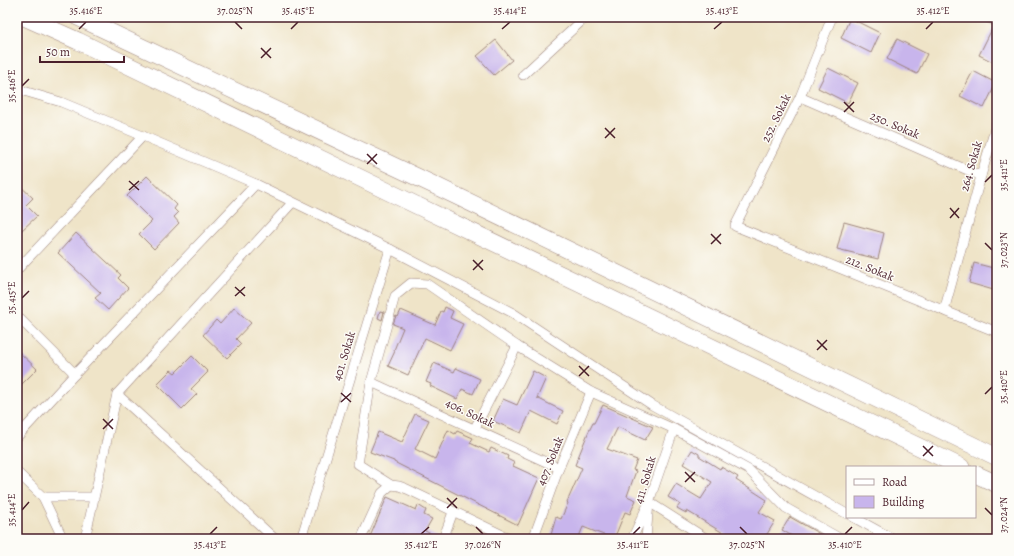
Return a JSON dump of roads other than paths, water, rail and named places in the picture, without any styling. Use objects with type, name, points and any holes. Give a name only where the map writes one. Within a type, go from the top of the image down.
[{"type":"highway","points":[[24,17],[78,41],[390,193],[959,466]]},
{"type":"highway","points":[[78,17],[444,190],[997,457]]},
{"type":"highway","points":[[17,23],[78,41]]},
{"type":"highway","points":[[976,474],[997,484]]},
{"type":"street","points":[[523,75],[586,17]]},
{"type":"street","name":"252. Sokak","points":[[735,226],[800,97],[832,17]]},
{"type":"street","points":[[987,17],[997,22]]},
{"type":"street","points":[[17,89],[61,102],[256,184],[292,203],[390,249],[513,313],[652,405],[846,513]]},
{"type":"street","name":"250. Sokak","points":[[800,97],[980,176]]},
{"type":"street","name":"264. Sokak","points":[[944,311],[980,176],[997,122]]},
{"type":"street","points":[[17,270],[143,136]]},
{"type":"street","points":[[17,437],[256,184]]},
{"type":"street","points":[[85,539],[117,394],[292,203]]},
{"type":"street","name":"212. Sokak","points":[[735,226],[997,332]]},
{"type":"street","name":"401. Sokak","points":[[301,539],[390,249]]},
{"type":"street","points":[[511,539],[399,486],[391,485],[358,464],[371,382],[395,296],[410,283],[427,284],[517,346],[591,392],[674,429],[749,470],[786,508],[840,539]]},
{"type":"street","points":[[17,316],[75,374]]},
{"type":"street","points":[[474,428],[517,346]]},
{"type":"street","name":"406. Sokak","points":[[371,382],[559,468]]},
{"type":"street","name":"407. Sokak","points":[[533,539],[559,468],[591,392]]},
{"type":"street","points":[[117,394],[274,539]]},
{"type":"street","name":"411. Sokak","points":[[646,539],[649,502],[674,429]]},
{"type":"street","points":[[17,472],[43,498],[63,539]]},
{"type":"street","points":[[361,539],[382,493],[391,485]]},
{"type":"street","points":[[43,498],[93,498]]},
{"type":"street","points":[[632,539],[649,502],[707,539]]},
{"type":"street","points":[[443,539],[453,512]]},
{"type":"street","points":[[855,518],[893,539]]}]
